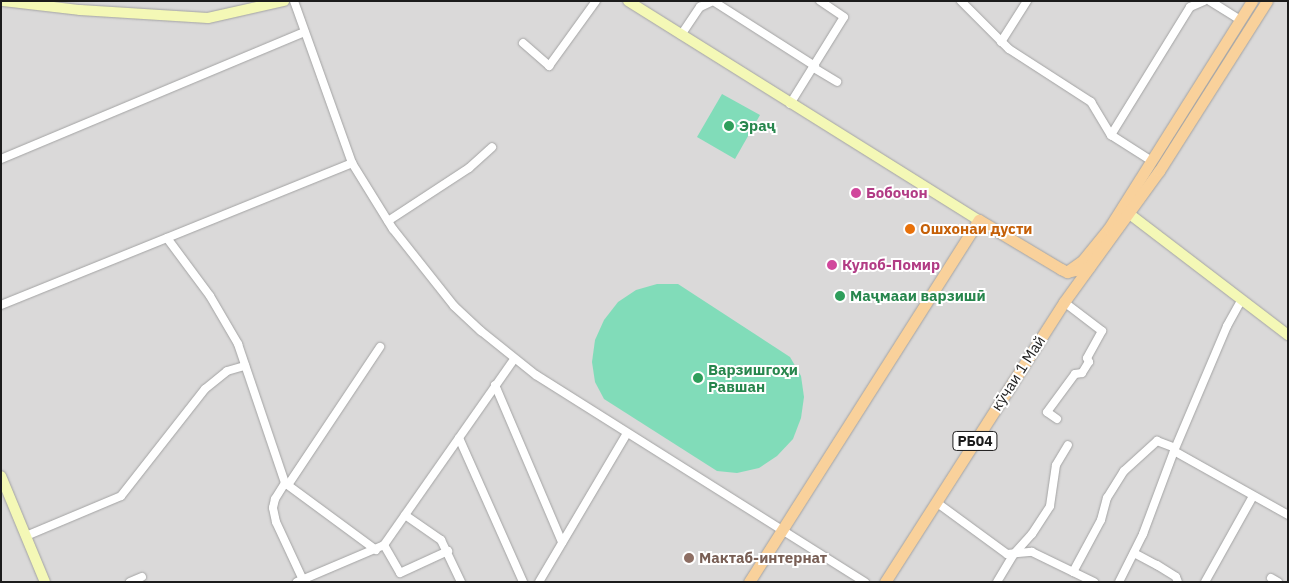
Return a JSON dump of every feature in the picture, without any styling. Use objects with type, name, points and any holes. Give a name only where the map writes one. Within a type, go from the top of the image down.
[{"type":"main road","name":"кӯчаи 1 Май","points":[[1067,272],[1083,260],[1126,211],[1152,161],[1252,1]]},
{"type":"main road","name":"кӯчаи 1 Май","points":[[886,582],[1065,300],[1089,268],[1267,1]]},
{"type":"main road","points":[[749,582],[979,220],[1067,272],[1089,268]]},
{"type":"main road","name":"РБ04","points":[[1065,300],[1070,283],[1067,272]]},
{"type":"street","points":[[3,1],[208,18],[284,1]]},
{"type":"street","points":[[294,1],[352,163],[388,221],[454,306],[514,359],[627,433],[865,582]]},
{"type":"street","points":[[523,43],[550,66],[596,1]]},
{"type":"street","points":[[628,1],[681,36],[979,220]]},
{"type":"street","points":[[681,36],[700,7],[713,1],[837,82]]},
{"type":"street","points":[[790,104],[844,17],[820,1]]},
{"type":"street","points":[[961,1],[1008,49],[1091,102],[1111,135],[1152,161]]},
{"type":"street","points":[[1002,42],[1027,1]]},
{"type":"street","points":[[1111,135],[1190,7],[1204,1]]},
{"type":"street","points":[[1210,1],[1240,20]]},
{"type":"street","points":[[1,159],[305,32]]},
{"type":"street","points":[[388,221],[469,168],[492,147]]},
{"type":"street","points":[[1,305],[352,163]]},
{"type":"street","points":[[1126,211],[1241,301],[1288,335]]},
{"type":"street","points":[[167,238],[210,296],[238,344],[287,484],[376,550]]},
{"type":"street","points":[[1057,419],[1047,412],[1074,374],[1082,373],[1088,362],[1087,358],[1102,331],[1065,300]]},
{"type":"street","points":[[1119,582],[1134,553],[1174,449],[1227,326],[1241,301]]},
{"type":"street","points":[[380,347],[275,499],[273,508],[276,522],[301,581],[384,545],[514,359]]},
{"type":"street","points":[[26,536],[121,496],[205,389],[227,371],[246,366]]},
{"type":"street","points":[[495,385],[562,542]]},
{"type":"street","points":[[539,582],[627,433]]},
{"type":"street","points":[[459,438],[523,582]]},
{"type":"street","points":[[1073,572],[1101,520],[1107,498],[1124,471],[1157,441],[1288,515]]},
{"type":"street","points":[[997,582],[1013,555],[1032,534],[1050,506],[1056,465],[1068,445]]},
{"type":"street","points":[[1,476],[45,582]]},
{"type":"street","points":[[1205,582],[1253,496]]},
{"type":"street","points":[[936,502],[1007,554],[1032,552],[1094,582]]},
{"type":"street","points":[[405,515],[441,540],[461,582]]},
{"type":"street","points":[[384,545],[400,573],[448,552]]},
{"type":"street","points":[[1134,553],[1176,577],[1178,582]]},
{"type":"street","points":[[130,582],[142,577]]},
{"type":"shaded area","points":[[1,1],[1288,1],[1288,582],[1,582]]},
{"type":"green space","name":"Эраҷ","points":[[722,94],[760,115],[735,159],[697,137]]},
{"type":"green space","points":[[657,284],[678,284],[790,357],[801,376],[804,397],[801,418],[793,439],[777,456],[759,468],[737,473],[717,471],[604,399],[595,382],[592,362],[595,340],[604,320],[618,302],[636,290]]},
{"type":"place","name":"Эраҷ","points":[[729,126]]},
{"type":"place","name":"Бобочон","points":[[856,193]]},
{"type":"place","name":"Ошхонаи дусти","points":[[910,229]]},
{"type":"place","name":"Кулоб-Помир","points":[[832,265]]},
{"type":"place","name":"Маҷмааи варзишӣ","points":[[840,296]]},
{"type":"place","name":"Варзишгоҳи Равшан","points":[[698,378]]},
{"type":"place","name":"Мактаб-интернат","points":[[689,558]]}]
